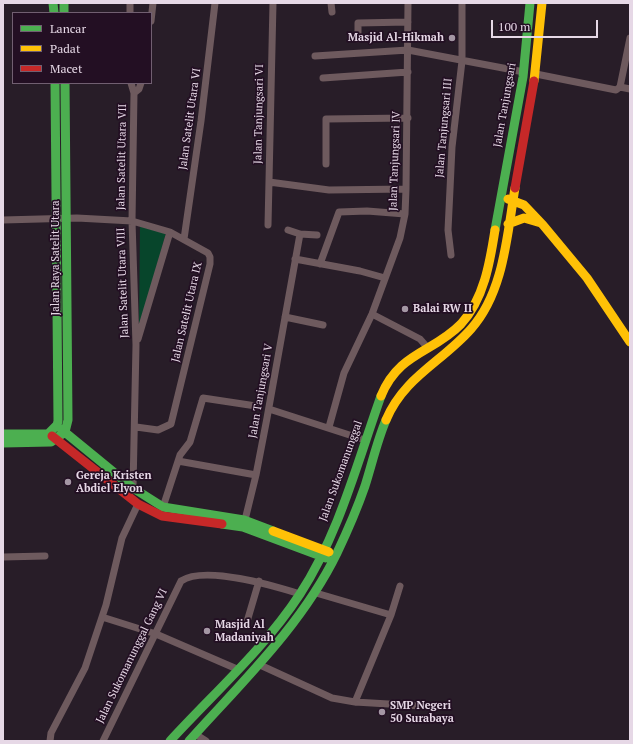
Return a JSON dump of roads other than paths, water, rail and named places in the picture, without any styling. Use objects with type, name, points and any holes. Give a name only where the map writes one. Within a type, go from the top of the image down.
[{"type":"main road","name":"Jalan Tanjungsari","points":[[500,198],[518,71],[530,3]]},
{"type":"main road","points":[[192,737],[260,665],[296,621],[316,593],[334,558],[368,479],[382,430],[394,403],[406,388],[455,345],[479,319],[494,286],[513,199],[536,74],[542,3]]},
{"type":"main road","name":"Jalan Raya Satelit Utara","points":[[54,84],[59,417],[57,425]]},
{"type":"main road","name":"Jalan Raya Satelit Utara","points":[[65,84],[68,218],[68,411],[65,432]]},
{"type":"main road","points":[[500,198],[513,199],[530,210],[587,278],[630,342]]},
{"type":"main road","name":"Jalan Sukomanunggal","points":[[170,741],[262,643],[300,594],[323,553],[344,503],[365,440],[389,380],[397,368],[458,326],[472,309],[482,288],[491,254],[500,198]]},
{"type":"main road","points":[[508,224],[518,219],[529,218],[543,225]]},
{"type":"main road","points":[[3,443],[48,442],[53,436],[57,425],[133,488],[163,508],[244,523],[334,558]]},
{"type":"main road","points":[[3,434],[53,436],[65,432]]},
{"type":"main road","points":[[53,436],[128,497],[138,504],[162,516],[244,523]]},
{"type":"street","name":"Jalan Satelit Utara VI","points":[[184,239],[201,121],[215,3]]},
{"type":"street","name":"Jalan Tanjungsari VI","points":[[268,225],[273,3]]},
{"type":"street","points":[[331,3],[332,12]]},
{"type":"street","name":"Jalan Tanjungsari IV","points":[[329,427],[344,373],[372,314],[400,238],[406,189],[408,118],[408,3]]},
{"type":"street","name":"Jalan Tanjungsari III","points":[[451,255],[448,230],[452,147],[462,61],[462,3]]},
{"type":"street","points":[[358,39],[358,23],[408,22]]},
{"type":"street","points":[[620,87],[628,63],[630,38]]},
{"type":"street","points":[[315,56],[408,50],[448,56],[462,61],[518,71]]},
{"type":"street","points":[[323,78],[408,72]]},
{"type":"street","points":[[536,74],[613,91],[620,87],[630,88]]},
{"type":"street","name":"Jalan Satelit Utara VII","points":[[130,84],[134,93],[132,221]]},
{"type":"street","name":"Jalan Satelit Utara VII","points":[[134,93],[139,89],[141,84]]},
{"type":"street","points":[[326,164],[326,119],[408,118]]},
{"type":"street","points":[[269,182],[329,190],[406,189]]},
{"type":"street","points":[[320,264],[339,212],[367,211],[404,214]]},
{"type":"street","name":"Jalan Satelit Utara IX","points":[[3,220],[68,218],[132,221],[170,232],[208,253],[210,261],[171,424],[158,430],[136,427]]},
{"type":"street","name":"Jalan Satelit Utara VIII","points":[[128,497],[133,488],[136,427],[136,345],[132,221]]},
{"type":"street","points":[[288,230],[300,234],[317,235]]},
{"type":"street","name":"Jalan Satelit Utara VIII","points":[[136,345],[170,232]]},
{"type":"street","name":"Jalan Tanjungsari V","points":[[244,523],[256,475],[269,409],[300,234]]},
{"type":"street","points":[[295,259],[360,271],[385,278]]},
{"type":"street","points":[[372,314],[420,340],[427,347]]},
{"type":"street","points":[[285,316],[323,325]]},
{"type":"street","points":[[163,508],[181,453],[190,442],[204,397],[256,406]]},
{"type":"street","points":[[269,409],[329,427],[365,440]]},
{"type":"street","points":[[178,461],[256,475]]},
{"type":"street","points":[[50,741],[51,733],[85,668],[102,617],[122,538],[138,504]]},
{"type":"street","points":[[3,556],[45,556]]},
{"type":"street","name":"Jalan Sukomanunggal Gang VI","points":[[103,741],[181,581],[192,576],[202,576],[228,577],[259,581]]},
{"type":"street","points":[[246,625],[259,581],[300,594]]},
{"type":"street","points":[[355,702],[391,615],[400,586]]},
{"type":"street","points":[[316,593],[391,615]]},
{"type":"street","points":[[102,617],[156,634],[237,669]]},
{"type":"street","points":[[260,665],[332,698],[355,702],[422,706]]},
{"type":"street","points":[[192,737],[206,741]]},
{"type":"place","name":"Masjid Al-Hikmah","points":[[452,38]]},
{"type":"place","name":"Balai RW II","points":[[405,309]]},
{"type":"place","name":"Gereja Kristen Abdiel Elyon","points":[[68,482]]},
{"type":"place","name":"Masjid Al Madaniyah","points":[[207,631]]},
{"type":"place","name":"SMP Negeri 50 Surabaya","points":[[382,712]]}]
